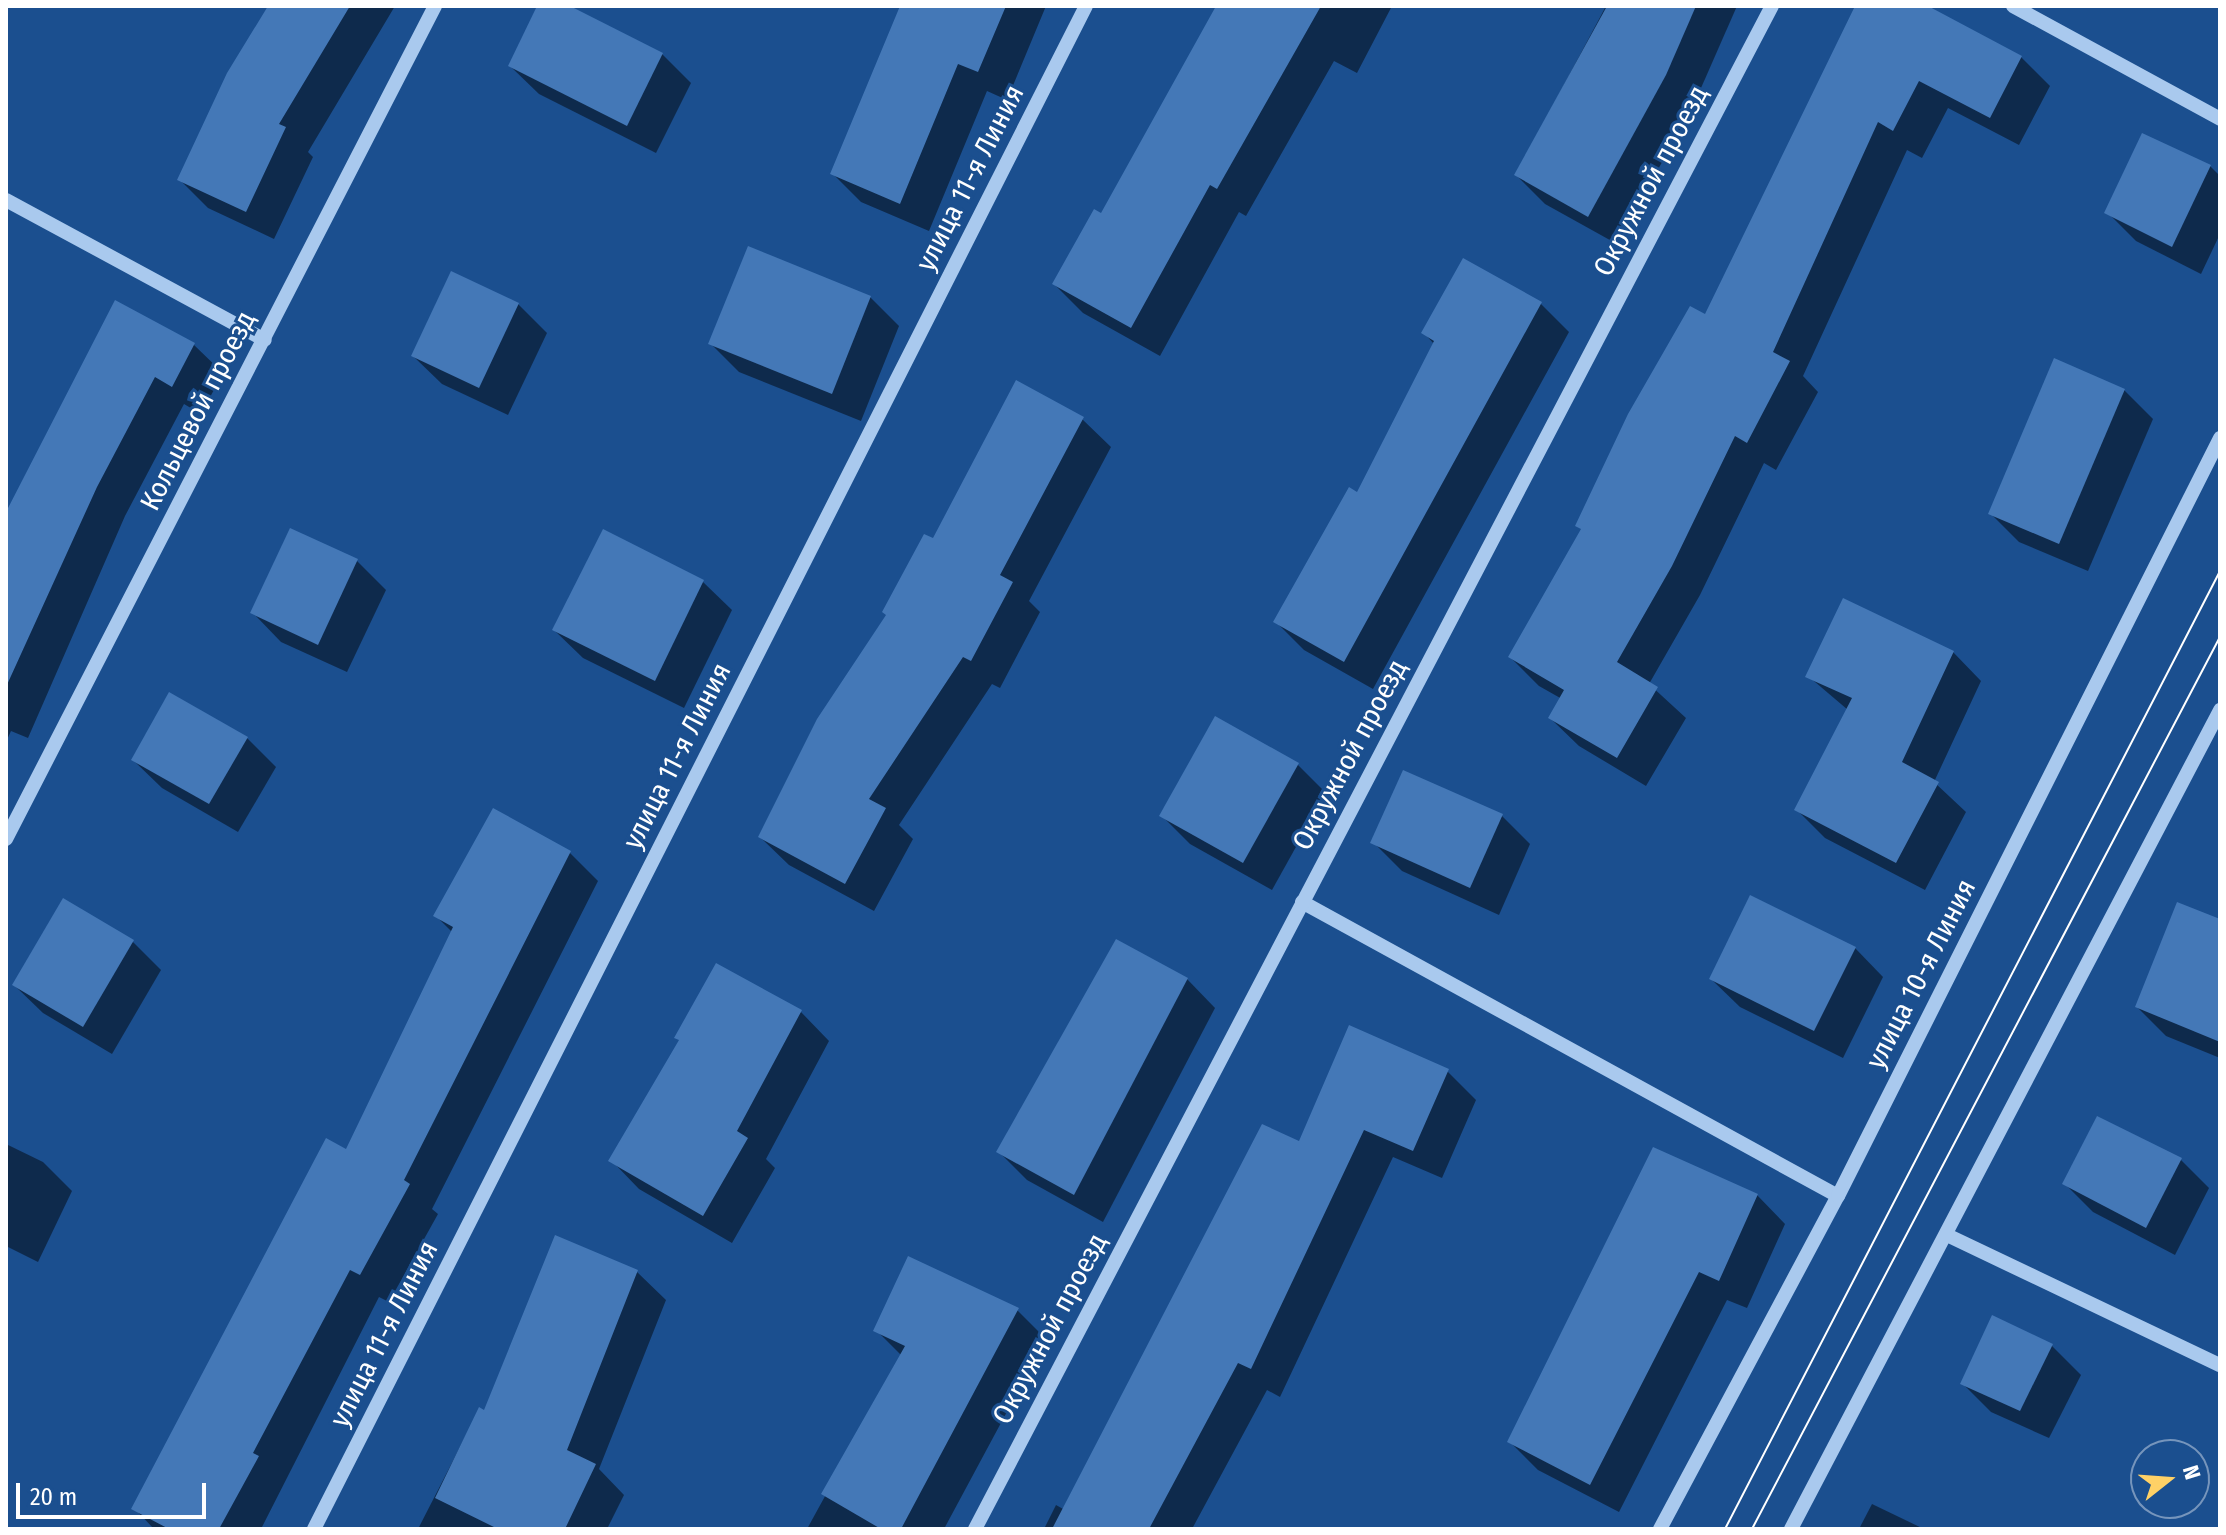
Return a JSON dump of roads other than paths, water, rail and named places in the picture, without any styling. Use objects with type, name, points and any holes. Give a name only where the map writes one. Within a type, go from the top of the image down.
[{"type":"lane","name":"Кольцевой проезд","points":[[6,839],[435,6]]},
{"type":"lane","name":"улица 11-я Линия","points":[[314,1529],[1086,6]]},
{"type":"lane","name":"Окружной проезд","points":[[975,1529],[1772,6]]},
{"type":"lane","points":[[2013,6],[2220,119]]},
{"type":"lane","points":[[6,200],[265,340]]},
{"type":"lane","name":"улица 10-я Линия","points":[[1660,1529],[1838,1196],[2220,438]]},
{"type":"lane","points":[[1791,1529],[1949,1236],[2220,710]]},
{"type":"lane","points":[[1302,902],[1838,1196]]},
{"type":"lane","points":[[1949,1236],[2220,1365]]},
{"type":"tram line","points":[[1725,1529],[2220,571]]},
{"type":"tram line","points":[[1752,1529],[2220,637]]}]
